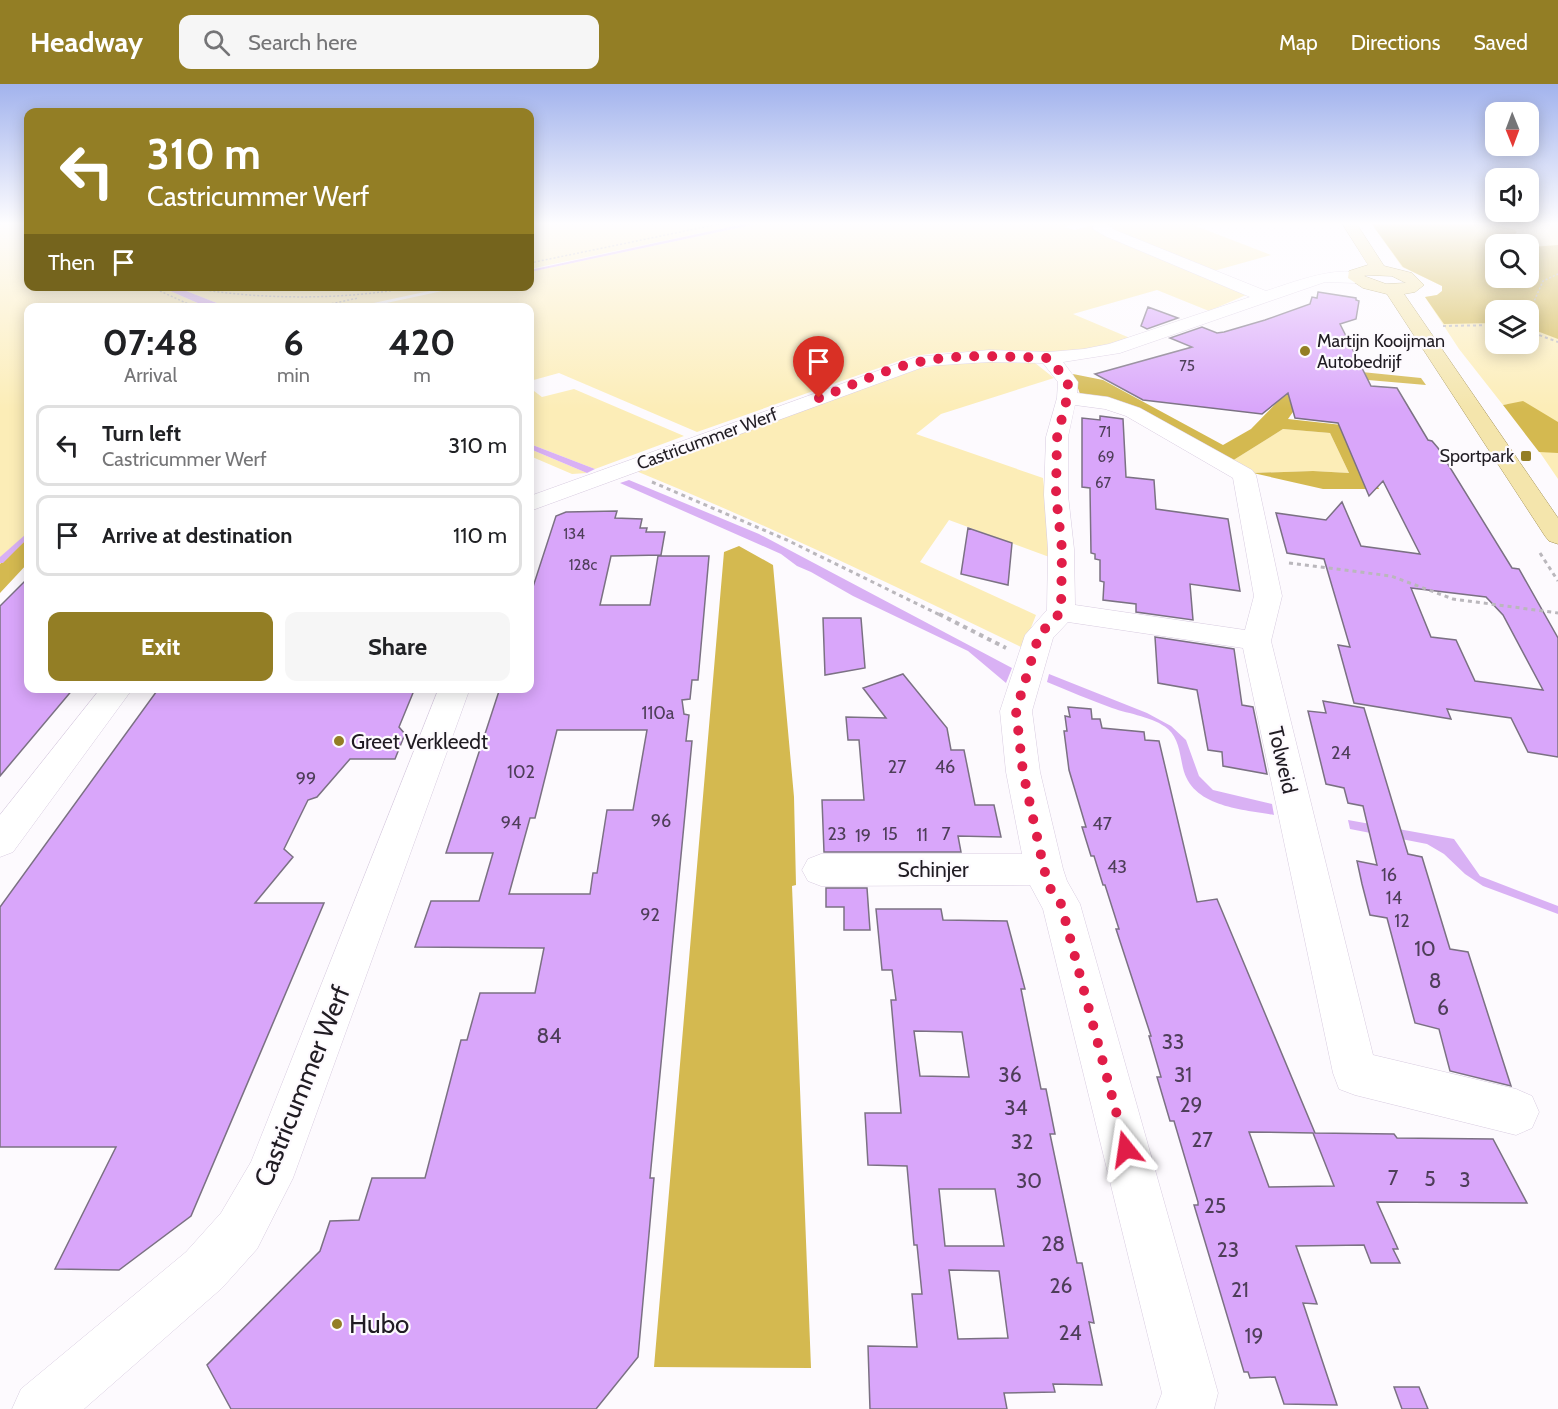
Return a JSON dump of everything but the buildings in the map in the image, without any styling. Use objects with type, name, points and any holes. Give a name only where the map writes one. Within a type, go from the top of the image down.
[{"type":"main road","points":[[1372,285],[1392,289],[1414,287],[1415,285]]},
{"type":"main road","points":[[1392,289],[1558,536]]},
{"type":"street","points":[[1236,285],[1266,297]]},
{"type":"street","name":"Castricummer Werf","points":[[534,498],[621,470],[923,361],[989,356],[1049,358],[1084,355],[1113,349],[1303,285]]},
{"type":"street","points":[[1049,358],[1068,382],[1067,398],[1057,438],[1056,495],[1062,549],[1061,612],[1039,635],[1016,711],[1023,772],[1044,869],[1050,888],[1061,904],[1190,1393],[1185,1409]]},
{"type":"street","name":"Tolweid","points":[[1067,398],[1108,403],[1133,412],[1244,475],[1268,597],[1256,641],[1355,1073],[1516,1112]]},
{"type":"street","points":[[1061,612],[1256,641]]},
{"type":"street","points":[[0,842],[114,693]]},
{"type":"street","name":"Castricummer Werf","points":[[41,1409],[204,1270],[239,1231],[269,1178],[453,693]]},
{"type":"street","name":"Schinjer","points":[[822,870],[1044,869]]},
{"type":"path","points":[[1535,300],[1541,285]]},
{"type":"path","points":[[159,291],[186,303]]},
{"type":"path","points":[[213,291],[280,297],[376,295]]},
{"type":"path","points":[[337,303],[395,291]]},
{"type":"path","points":[[1436,326],[1485,325]]},
{"type":"path","points":[[1539,335],[1558,342]]},
{"type":"path","points":[[621,470],[745,520],[879,584],[1031,661]]},
{"type":"path","points":[[1260,559],[1391,576],[1453,599],[1558,613]]},
{"type":"shaded area","points":[[0,285],[24,285],[24,291],[170,291],[198,303],[24,303],[24,542],[0,564]]},
{"type":"shaded area","points":[[534,285],[1223,285],[1246,295],[1209,311],[1157,290],[1073,314],[1130,338],[1067,351],[947,352],[910,357],[697,432],[559,373],[534,380],[534,303],[386,303],[442,291],[534,291]]},
{"type":"shaded area","points":[[1440,285],[1539,288],[1539,285],[1558,285],[1558,479],[1507,404],[1503,405],[1459,349],[1425,297],[1437,295],[1442,291],[1442,286]]},
{"type":"shaded area","points":[[1440,285],[1539,288],[1539,285],[1558,285],[1558,339],[1539,332],[1539,300],[1485,300],[1485,323],[1444,324],[1425,297],[1437,295],[1442,291],[1442,286]]},
{"type":"shaded area","points":[[170,291],[186,291],[217,303],[198,303]]},
{"type":"shaded area","points":[[186,291],[429,291],[373,303],[217,303]]},
{"type":"shaded area","points":[[1009,361],[1035,363],[1054,378],[941,414],[916,434],[1043,478],[1052,558],[949,520],[920,562],[1036,615],[1023,648],[783,534],[636,471],[918,369],[946,364]]},
{"type":"shaded area","points":[[1342,370],[1421,378],[1426,385],[1345,378],[1309,389],[1288,419],[1351,426],[1379,489],[1323,489],[1253,473],[1313,471],[1349,473],[1330,433],[1283,429],[1232,461],[1080,394],[1073,374],[1103,380],[1223,445],[1251,429],[1295,384]]},
{"type":"shaded area","points":[[574,389],[684,436],[595,469],[534,446],[534,391],[542,397]]},
{"type":"shaded area","points":[[1523,401],[1558,422],[1558,453],[1539,452],[1503,405]]},
{"type":"shaded area","points":[[1283,429],[1330,433],[1349,473],[1313,471],[1253,473],[1232,461]]},
{"type":"shaded area","points":[[534,446],[595,469],[587,473],[534,451]]},
{"type":"shaded area","points":[[534,451],[587,473],[572,474],[534,458]]},
{"type":"shaded area","points":[[629,480],[759,534],[1012,668],[1006,683],[968,651],[853,596],[797,566],[781,554],[620,483]]},
{"type":"shaded area","points":[[24,542],[24,567],[0,593],[0,564]]},
{"type":"shaded area","points":[[739,546],[773,565],[794,797],[796,885],[792,886],[811,1368],[654,1367],[724,552]]},
{"type":"shaded area","points":[[1049,674],[1147,713],[1171,726],[1186,740],[1199,776],[1213,790],[1272,804],[1274,815],[1233,808],[1207,798],[1196,791],[1188,781],[1177,742],[1168,729],[1149,719],[1112,708],[1047,682]]},
{"type":"shaded area","points":[[1348,820],[1454,839],[1480,876],[1558,906],[1558,914],[1483,886],[1465,874],[1444,854],[1427,844],[1350,829]]},
{"type":"waterway","points":[[0,561],[24,539]]},
{"type":"place","name":"Martijn Kooijman Autobedrijf","points":[[1305,351]]},
{"type":"place","name":"Sportpark","points":[[1526,456]]},
{"type":"place","name":"Greet Verkleedt","points":[[339,741]]},
{"type":"place","name":"Hubo","points":[[337,1324]]},
{"type":"route","points":[[819,398],[923,361],[953,357],[1049,358],[1068,382],[1067,398],[1057,438],[1056,495],[1062,549],[1061,612],[1039,635],[1016,711],[1023,772],[1044,869],[1050,888],[1061,904],[1126,1149]]}]
